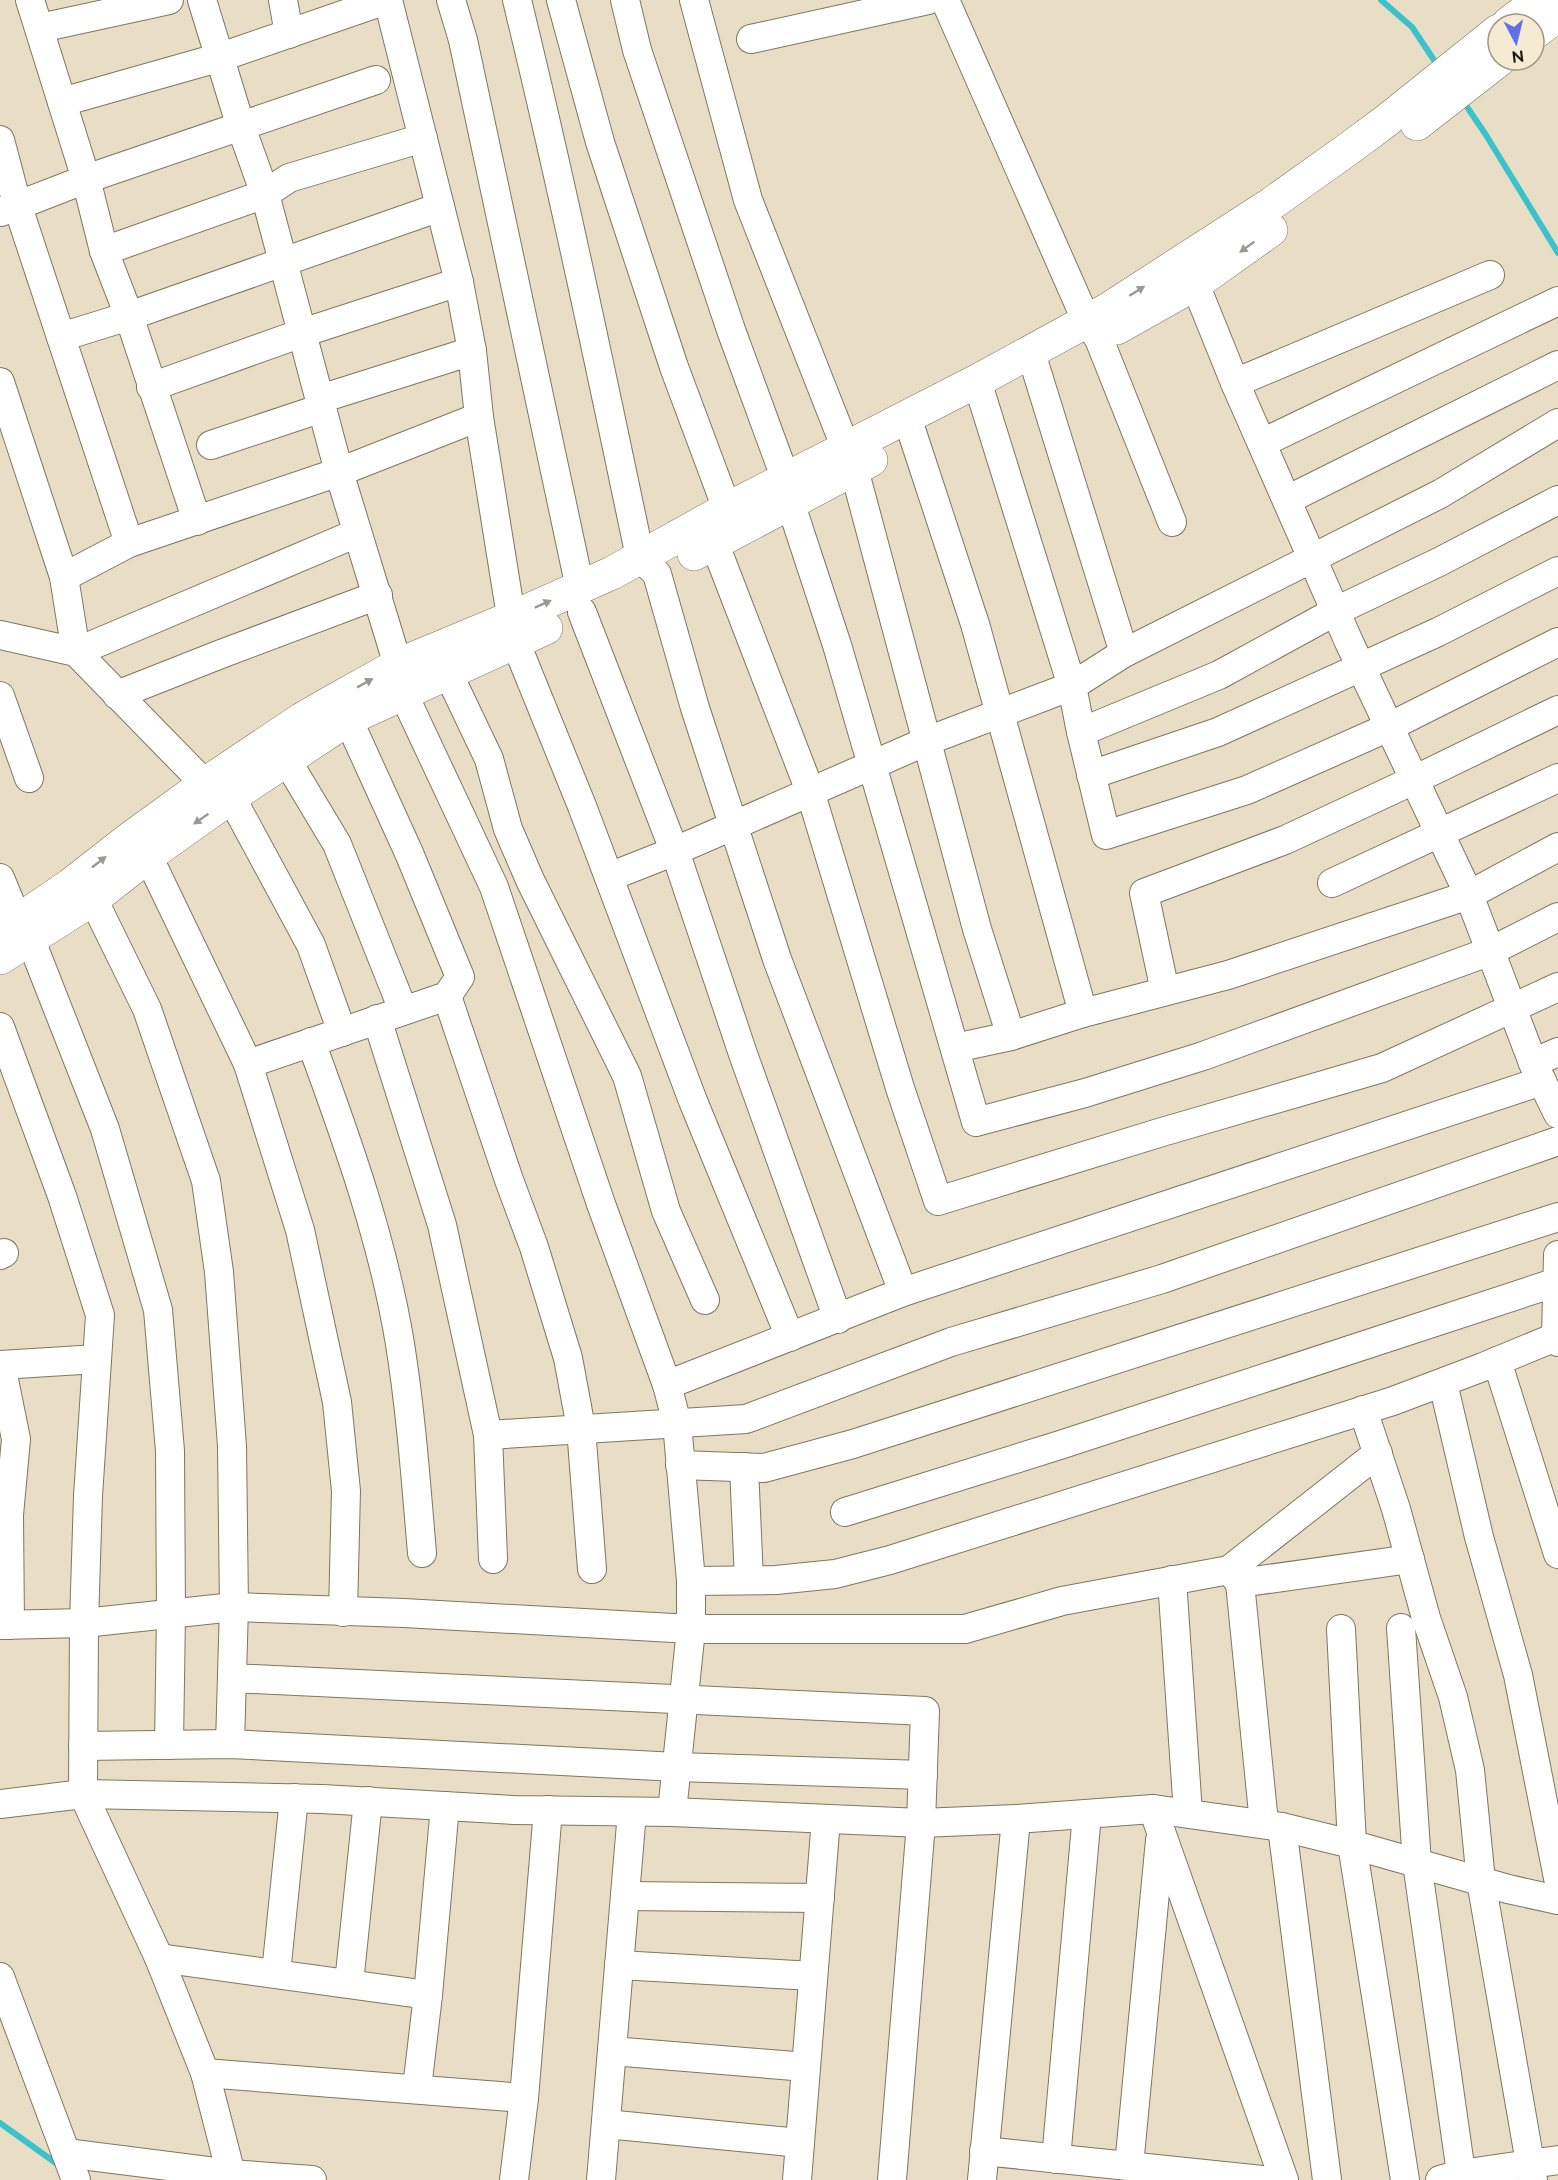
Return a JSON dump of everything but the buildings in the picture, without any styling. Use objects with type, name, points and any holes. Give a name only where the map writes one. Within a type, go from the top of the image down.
[{"type":"main road","points":[[1524,12],[1539,0]]},
{"type":"main road","points":[[0,958],[17,930],[81,892],[140,846],[218,791],[341,710],[401,679],[581,600],[648,566],[1093,330],[1107,310],[1188,273],[1361,165],[1455,82],[1486,45]]},
{"type":"street","points":[[30,0],[86,179],[104,251],[129,316],[197,521]]},
{"type":"street","points":[[40,28],[169,0]]},
{"type":"street","points":[[202,0],[241,127],[265,194],[281,262],[339,472],[378,595],[401,679],[494,887],[601,1204],[667,1385],[677,1423],[691,1581],[691,1629],[672,1812]]},
{"type":"street","points":[[283,0],[289,34]]},
{"type":"street","points":[[62,102],[221,57],[387,0],[459,282],[472,351],[479,417],[513,630],[693,1101],[790,1337]]},
{"type":"street","points":[[451,0],[463,40],[581,600],[675,851],[743,1054],[838,1318]]},
{"type":"street","points":[[517,0],[554,153],[582,291],[648,566],[777,959],[903,1292]]},
{"type":"street","points":[[561,0],[600,142],[674,367],[722,526],[810,791],[900,1088],[938,1201],[1162,1132],[1382,1068],[1558,987]]},
{"type":"street","points":[[625,0],[638,50],[727,319],[788,491],[837,645],[976,1122],[1203,1056],[1491,951],[1558,917]]},
{"type":"street","points":[[694,0],[748,200],[849,459],[977,929],[1011,1036]]},
{"type":"street","points":[[751,39],[926,0]]},
{"type":"street","points":[[945,0],[1093,330],[1172,522]]},
{"type":"street","points":[[9,208],[86,179],[376,80]]},
{"type":"street","points":[[104,251],[265,194],[289,178],[423,138]]},
{"type":"street","points":[[0,140],[9,208],[61,337],[129,543]]},
{"type":"street","points":[[61,337],[129,316],[440,207]]},
{"type":"street","points":[[1188,273],[1361,669],[1469,895],[1514,1008],[1544,1065],[1558,1114]]},
{"type":"street","points":[[1235,383],[1490,275]]},
{"type":"street","points":[[151,387],[302,333],[459,282]]},
{"type":"street","points":[[1262,443],[1558,301]]},
{"type":"street","points":[[211,445],[321,403],[472,351]]},
{"type":"street","points":[[1034,362],[1124,653]]},
{"type":"street","points":[[1287,500],[1558,364]]},
{"type":"street","points":[[0,381],[64,577],[76,652]]},
{"type":"street","points":[[981,391],[1072,686],[1106,835],[1247,790],[1389,727],[1558,642]]},
{"type":"street","points":[[64,577],[129,543],[339,472],[479,417]]},
{"type":"street","points":[[609,877],[675,851],[927,741],[1072,686],[1124,653],[1313,560],[1440,494],[1558,423]]},
{"type":"street","points":[[910,427],[975,624],[1083,1013]]},
{"type":"street","points":[[1081,732],[1218,675],[1336,611],[1439,562],[1558,500]]},
{"type":"street","points":[[76,652],[357,533]]},
{"type":"street","points":[[1091,775],[1218,732],[1361,669],[1558,571]]},
{"type":"street","points":[[117,695],[378,595]]},
{"type":"street","points":[[1,631],[76,652],[117,695],[218,791],[311,945],[342,1032]]},
{"type":"street","points":[[443,660],[489,759],[512,839],[627,1076],[666,1211],[705,1300]]},
{"type":"street","points":[[0,696],[29,778]]},
{"type":"street","points":[[248,1064],[447,996],[460,977],[409,853],[341,710]]},
{"type":"street","points":[[1165,991],[1144,893],[1285,840],[1558,710]]},
{"type":"street","points":[[278,750],[337,844],[390,1015],[442,1225],[488,1435],[493,1559]]},
{"type":"street","points":[[1332,883],[1558,778]]},
{"type":"street","points":[[140,846],[248,1064],[300,1230],[337,1402],[346,1491],[343,1612]]},
{"type":"street","points":[[955,1048],[1011,1036],[1083,1013],[1228,975],[1469,895],[1558,847]]},
{"type":"street","points":[[0,878],[17,930],[105,1129],[158,1311],[171,1451],[169,1745]]},
{"type":"street","points":[[81,892],[147,1009],[206,1181],[219,1272],[232,1446],[234,1607],[230,1744]]},
{"type":"street","points":[[447,996],[552,1301],[568,1358],[581,1428],[592,1569]]},
{"type":"street","points":[[0,1027],[62,1196],[100,1315],[88,1496],[84,1623],[83,1794],[159,1958],[205,2073],[231,2174]]},
{"type":"street","points":[[311,1042],[346,1137],[377,1238],[400,1343],[422,1552]]},
{"type":"street","points":[[667,1385],[903,1292],[1544,1065]]},
{"type":"street","points":[[488,1435],[746,1419],[951,1342],[1162,1279],[1558,1141]]},
{"type":"street","points":[[681,1466],[764,1468],[853,1444],[1011,1392],[1239,1322],[1558,1217]]},
{"type":"street","points":[[691,1581],[776,1580],[834,1574],[890,1560],[1443,1383],[1558,1338],[1557,1268],[1060,1445],[845,1512]]},
{"type":"street","points":[[97,1359],[0,1365],[8,1442],[4,1517],[5,1625],[84,1623],[234,1607],[404,1613],[691,1629],[965,1629],[1062,1601],[1172,1580],[1234,1577],[1410,1560]]},
{"type":"street","points":[[1497,1361],[1558,1554]]},
{"type":"street","points":[[1443,1383],[1479,1537],[1518,1675],[1558,1878]]},
{"type":"street","points":[[1363,1410],[1396,1509],[1426,1618],[1453,1697],[1470,1770],[1481,1881],[1541,2169],[1455,2178],[1418,1863],[1401,1628]]},
{"type":"street","points":[[1234,1577],[1378,1453]]},
{"type":"street","points":[[744,1467],[749,1580]]},
{"type":"street","points":[[1234,1577],[1327,2180]]},
{"type":"street","points":[[1172,1580],[1188,1813]]},
{"type":"street","points":[[1341,1629],[1352,1844],[1405,2180]]},
{"type":"street","points":[[232,1678],[926,1712],[921,1822],[892,2180]]},
{"type":"street","points":[[83,1746],[230,1744],[677,1767],[923,1775]]},
{"type":"street","points":[[0,1804],[83,1794],[294,1798],[548,1810],[672,1812],[921,1822],[1087,1814],[1157,1820],[1188,1813],[1273,1825],[1558,1900]]},
{"type":"street","points":[[276,1973],[294,1798]]},
{"type":"street","points":[[349,1983],[368,1801]]},
{"type":"street","points":[[417,2088],[445,1806]]},
{"type":"street","points":[[514,2180],[524,2098],[548,1810]]},
{"type":"street","points":[[601,2180],[632,1812]]},
{"type":"street","points":[[1056,2158],[1087,1814]]},
{"type":"street","points":[[797,2180],[826,1818]]},
{"type":"street","points":[[982,2180],[1016,1819]]},
{"type":"street","points":[[1129,2166],[1157,1820]]},
{"type":"street","points":[[1157,1820],[1284,2180]]},
{"type":"street","points":[[625,1896],[820,1898]]},
{"type":"street","points":[[159,1958],[428,1995]]},
{"type":"street","points":[[619,1965],[813,1976]]},
{"type":"street","points":[[0,1977],[76,2180]]},
{"type":"street","points":[[612,2051],[806,2067]]},
{"type":"street","points":[[205,2073],[524,2098]]},
{"type":"street","points":[[606,2124],[800,2143]]},
{"type":"street","points":[[984,2151],[1262,2180]]},
{"type":"street","points":[[66,2153],[231,2174],[312,2180]]},
{"type":"waterway","points":[[1381,0],[1412,27],[1438,66]]},
{"type":"waterway","points":[[1463,101],[1558,253]]},
{"type":"waterway","points":[[0,2123],[60,2166]]}]
